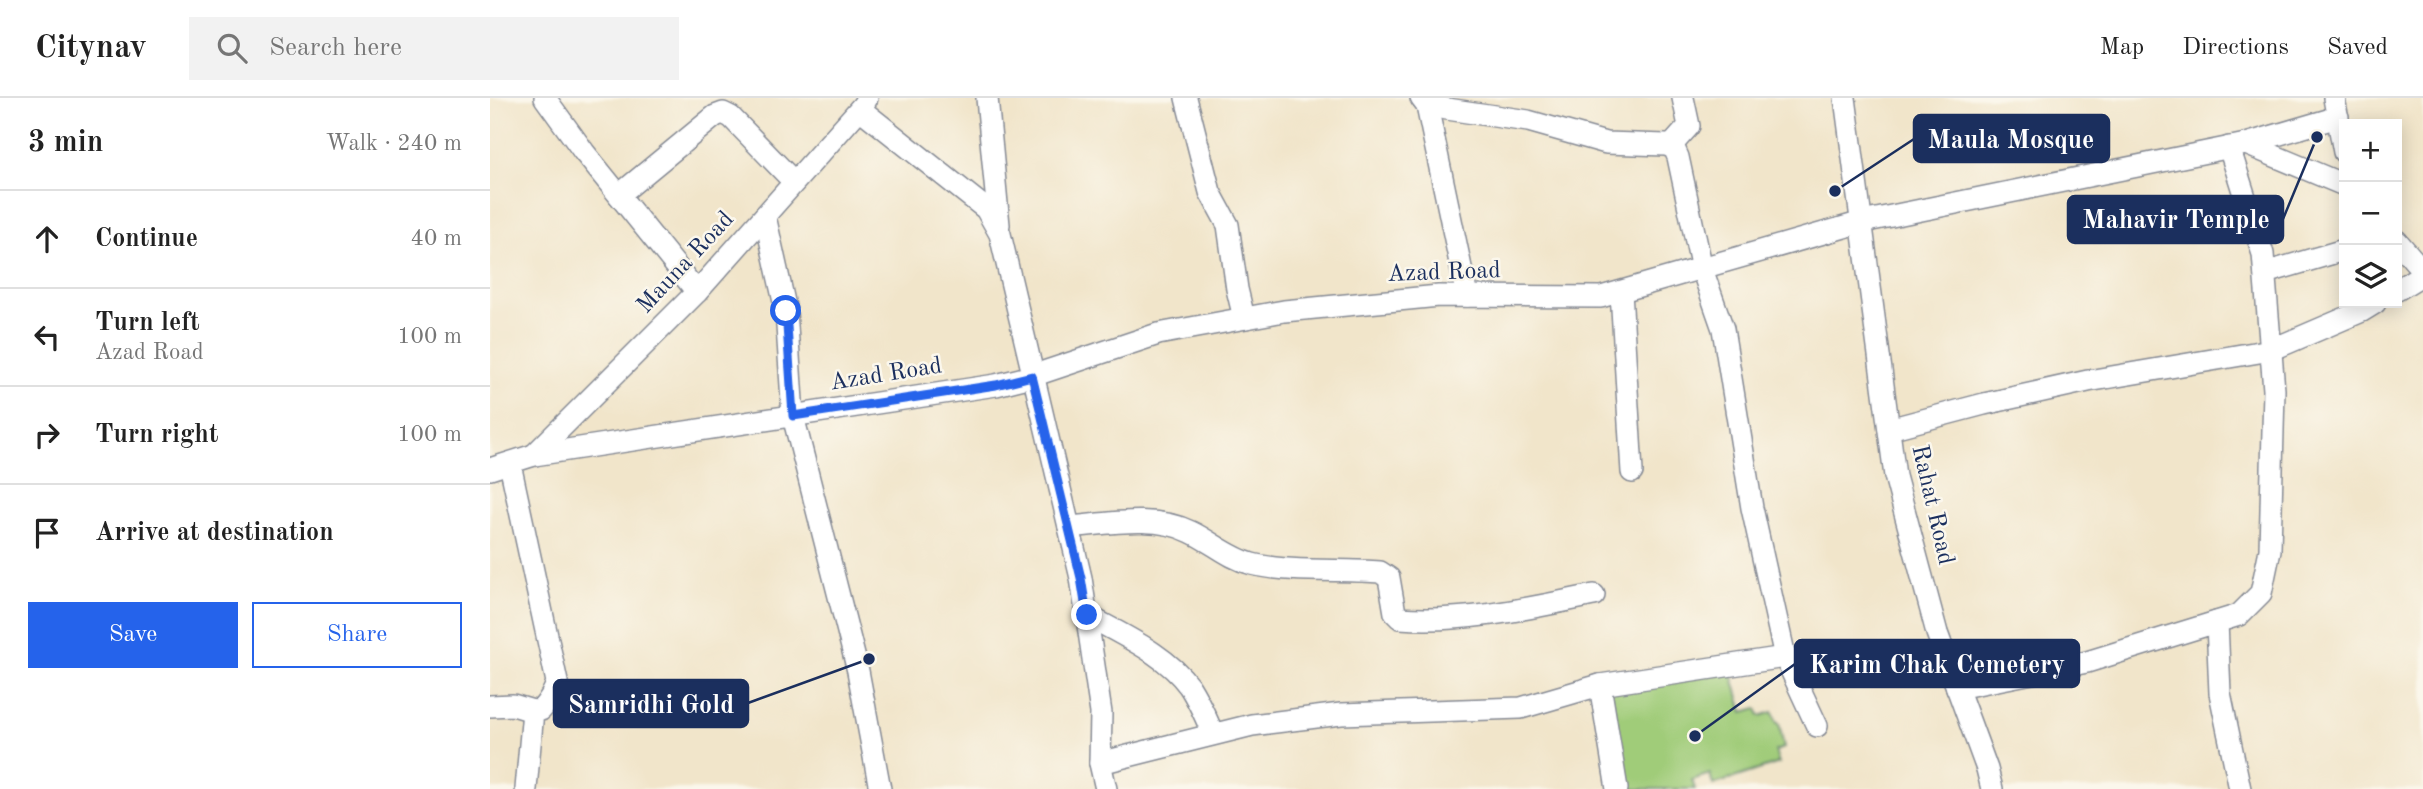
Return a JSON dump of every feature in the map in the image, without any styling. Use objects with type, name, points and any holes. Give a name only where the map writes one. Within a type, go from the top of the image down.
[{"type":"street","points":[[545,98],[698,292]]},
{"type":"street","points":[[987,98],[1000,234],[1081,578],[1101,713],[1100,763],[1106,789]]},
{"type":"street","points":[[1186,98],[1210,192],[1228,225],[1244,318]]},
{"type":"street","points":[[1671,146],[1689,125],[1683,98]]},
{"type":"street","name":"Rahat Road","points":[[1845,98],[1895,476],[1937,633],[1992,789]]},
{"type":"street","points":[[1467,296],[1424,102],[1528,121],[1606,143],[1671,146]]},
{"type":"street","points":[[863,103],[986,209],[1000,234]]},
{"type":"street","name":"Mauna Road","points":[[534,455],[698,292],[863,103]]},
{"type":"street","name":"Azad Road","points":[[534,455],[996,385],[1032,376],[1158,334],[1284,311],[1439,296],[1601,297],[1863,222],[2238,146],[2336,108]]},
{"type":"street","points":[[619,195],[715,116],[723,113],[731,117],[794,182]]},
{"type":"street","points":[[1671,146],[1678,157],[1702,269],[1723,329],[1752,508],[1785,657],[1817,726]]},
{"type":"street","points":[[2238,146],[2339,183]]},
{"type":"street","points":[[1957,688],[2087,662],[2217,622],[2239,615],[2261,593],[2267,561],[2274,390],[2263,254],[2238,146]]},
{"type":"street","points":[[765,216],[786,311],[793,416],[859,671],[880,789]]},
{"type":"street","points":[[2400,245],[2423,272],[2402,287]]},
{"type":"street","points":[[2264,273],[2339,251]]},
{"type":"street","points":[[1620,292],[1632,472]]},
{"type":"street","points":[[1889,429],[2088,381],[2271,350],[2367,308]]},
{"type":"street","points":[[490,706],[513,705],[533,710],[541,709],[553,694],[557,682],[500,466],[534,455]]},
{"type":"street","points":[[1069,527],[1128,522],[1166,525],[1189,530],[1230,555],[1255,565],[1380,572],[1389,578],[1395,613],[1400,618],[1483,615],[1594,595]]},
{"type":"street","points":[[1087,615],[1157,656],[1175,670],[1189,686],[1213,734]]},
{"type":"street","points":[[2217,622],[2220,693],[2240,789]]},
{"type":"street","points":[[1100,763],[1252,725],[1341,714],[1521,708],[1600,685],[1785,657],[1825,670],[1945,656]]},
{"type":"street","points":[[1600,685],[1617,789]]},
{"type":"street","points":[[526,789],[533,710]]},
{"type":"green space","points":[[1730,666],[1743,712],[1757,708],[1760,716],[1773,712],[1779,723],[1784,748],[1775,751],[1779,763],[1713,785],[1710,774],[1692,780],[1695,789],[1616,789],[1600,685]]},
{"type":"place","name":"Mahavir Temple","points":[[2317,137]]},
{"type":"place","name":"Maula Mosque","points":[[1835,191]]},
{"type":"place","name":"Samridhi Gold","points":[[869,659]]},
{"type":"place","name":"Karim Chak Cemetery","points":[[1695,736]]},
{"type":"route","points":[[786,311],[793,416],[996,385],[1032,376],[1081,578],[1087,615]]}]
